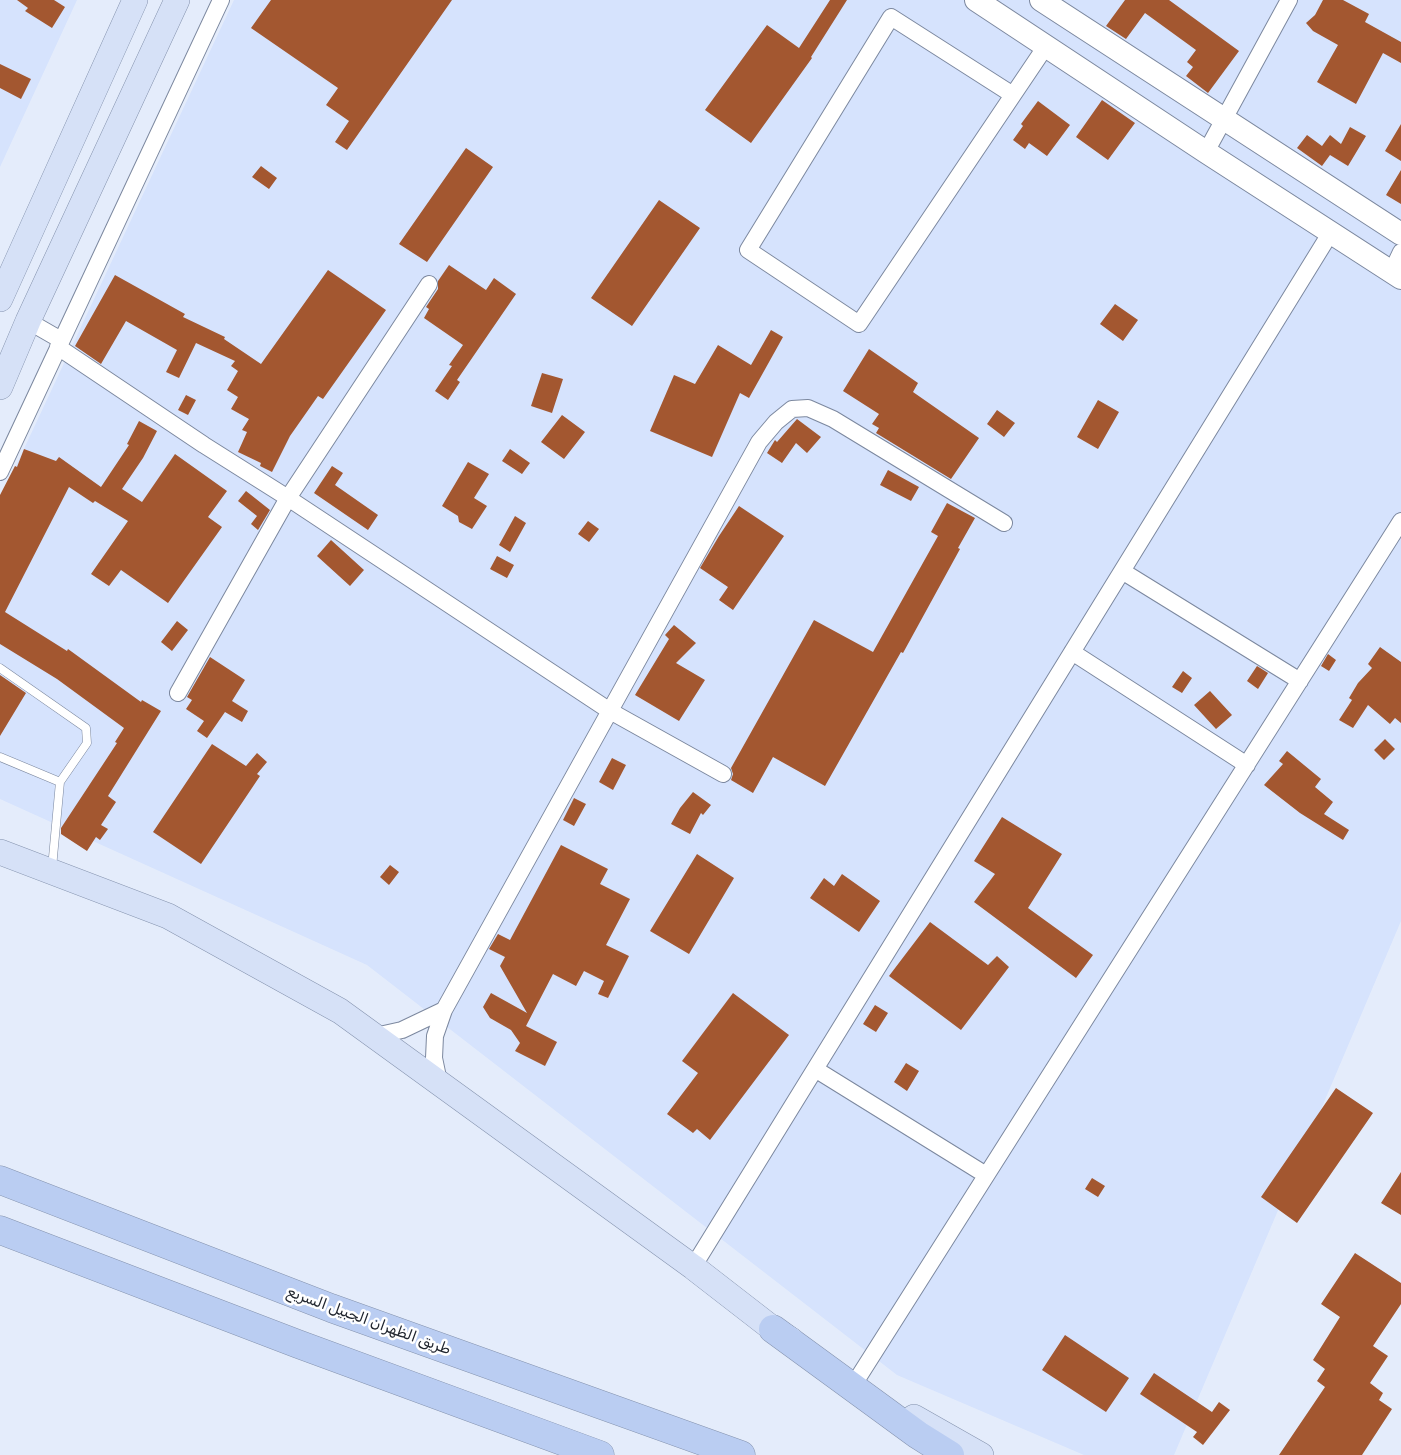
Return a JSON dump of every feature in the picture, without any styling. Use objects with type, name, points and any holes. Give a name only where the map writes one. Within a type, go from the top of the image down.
[{"type":"highway","name":"طريق الظهران الجبيل السريع","points":[[0,1180],[332,1308],[741,1455]]},
{"type":"highway","points":[[0,1230],[298,1344],[600,1455]]},
{"type":"highway","points":[[773,1329],[910,1429],[950,1455]]},
{"type":"main road","points":[[2,290],[135,0]]},
{"type":"main road","points":[[0,387],[28,321],[177,0]]},
{"type":"main road","points":[[0,852],[168,916],[340,1011],[693,1267],[773,1329],[932,1428],[981,1455]]},
{"type":"street","points":[[0,472],[221,0]]},
{"type":"street","points":[[976,0],[1331,232],[1398,267]]},
{"type":"street","points":[[1041,0],[1401,234]]},
{"type":"street","points":[[1206,152],[1289,0]]},
{"type":"street","points":[[1013,95],[891,17],[748,250],[859,324],[1046,46]]},
{"type":"street","points":[[693,1267],[1331,232]]},
{"type":"street","points":[[178,693],[288,498],[430,284]]},
{"type":"street","points":[[28,321],[204,445],[288,498],[610,711],[722,774]]},
{"type":"street","points":[[438,1082],[434,1058],[434,1036],[444,1010],[759,442],[776,422],[792,409],[808,408],[833,419],[1004,523]]},
{"type":"street","points":[[856,1381],[1401,521]]},
{"type":"street","points":[[1122,571],[1300,681]]},
{"type":"street","points":[[1072,652],[1247,765]]},
{"type":"street","points":[[375,1036],[402,1030],[444,1010]]},
{"type":"street","points":[[815,1068],[986,1175]]},
{"type":"lane","points":[[0,668],[86,728],[87,743],[60,782],[52,872]]},
{"type":"lane","points":[[0,757],[60,782]]},
{"type":"shaded area","points":[[0,0],[77,0],[0,167]]},
{"type":"shaded area","points":[[234,0],[1401,0],[1401,921],[1174,1455],[1084,1455],[897,1375],[367,965],[0,799],[0,500]]},
{"type":"building","points":[[17,0],[54,0],[65,7],[52,28],[25,11],[28,8]]},
{"type":"building","points":[[271,0],[452,0],[347,150],[335,142],[349,121],[326,105],[338,88],[251,28]]},
{"type":"building","points":[[830,0],[847,0],[812,58],[751,143],[705,110],[767,25],[799,48]]},
{"type":"building","points":[[1125,0],[1169,0],[1239,51],[1208,93],[1186,76],[1193,67],[1187,62],[1196,50],[1145,13],[1126,39],[1106,26]]},
{"type":"building","points":[[1323,0],[1343,0],[1369,14],[1365,22],[1401,42],[1401,63],[1383,53],[1356,104],[1317,82],[1338,45],[1313,31],[1306,23],[1315,15]]},
{"type":"building","points":[[0,64],[31,79],[21,99],[0,88]]},
{"type":"building","points":[[1102,100],[1135,123],[1108,160],[1076,137]]},
{"type":"building","points":[[1038,101],[1070,125],[1047,156],[1029,143],[1025,149],[1013,140],[1023,126],[1021,124]]},
{"type":"building","points":[[1401,124],[1401,161],[1385,151]]},
{"type":"building","points":[[1350,127],[1366,136],[1348,166],[1330,155],[1322,166],[1297,148],[1307,135],[1322,146],[1330,135],[1341,144]]},
{"type":"building","points":[[466,148],[493,167],[427,262],[399,244]]},
{"type":"building","points":[[261,166],[277,178],[269,189],[252,177]]},
{"type":"building","points":[[1401,170],[1401,204],[1386,195]]},
{"type":"building","points":[[659,200],[700,228],[632,326],[591,298]]},
{"type":"building","points":[[449,265],[486,290],[494,278],[516,294],[457,380],[460,382],[448,400],[435,391],[452,366],[449,365],[463,345],[424,318],[429,309],[426,307],[438,289],[438,281]]},
{"type":"building","points":[[328,270],[386,310],[323,399],[318,396],[290,436],[272,472],[260,466],[261,463],[238,452],[247,432],[242,430],[249,419],[231,409],[238,397],[227,390],[238,371],[231,366],[235,361],[196,343],[179,378],[166,372],[177,350],[126,321],[101,364],[75,346],[115,275],[185,314],[183,317],[225,337],[224,339],[261,364]]},
{"type":"building","points":[[1115,304],[1138,320],[1123,341],[1100,324]]},
{"type":"building","points":[[771,330],[783,337],[749,398],[740,393],[712,457],[650,431],[674,375],[695,384],[718,345],[751,365]]},
{"type":"building","points":[[869,349],[918,383],[913,392],[979,438],[951,479],[876,433],[879,428],[872,424],[879,414],[843,391]]},
{"type":"building","points":[[542,373],[563,379],[552,413],[531,406]]},
{"type":"building","points":[[186,395],[196,400],[188,415],[178,410]]},
{"type":"building","points":[[1098,400],[1119,412],[1098,449],[1077,437]]},
{"type":"building","points":[[997,410],[1015,423],[1004,437],[987,424]]},
{"type":"building","points":[[562,415],[585,432],[564,459],[541,442]]},
{"type":"building","points":[[797,419],[821,437],[807,453],[796,443],[782,463],[767,453],[775,440],[777,442]]},
{"type":"building","points":[[139,421],[157,431],[143,458],[122,489],[142,502],[175,454],[227,491],[208,517],[222,527],[168,603],[121,570],[109,586],[91,574],[128,521],[95,501],[93,503],[69,487],[5,612],[67,651],[68,649],[141,702],[142,700],[161,711],[108,796],[116,802],[101,825],[108,829],[100,840],[96,837],[87,851],[61,834],[61,828],[117,743],[115,742],[124,728],[57,679],[0,644],[0,495],[15,466],[17,467],[24,449],[56,461],[59,457],[101,487],[129,445],[127,444]]},
{"type":"building","points":[[510,449],[530,463],[522,474],[502,461]]},
{"type":"building","points":[[468,462],[489,474],[474,498],[487,506],[472,529],[459,522],[458,516],[442,506]]},
{"type":"building","points":[[332,466],[343,473],[335,485],[378,515],[368,530],[314,493]]},
{"type":"building","points":[[888,470],[919,487],[911,501],[880,485]]},
{"type":"building","points":[[246,491],[270,510],[258,530],[251,524],[257,516],[238,501]]},
{"type":"building","points":[[947,503],[975,518],[903,653],[901,652],[825,786],[773,757],[753,793],[731,780],[733,774],[731,768],[814,620],[873,652],[938,536],[931,532]]},
{"type":"building","points":[[739,506],[784,536],[733,610],[719,600],[728,587],[700,568]]},
{"type":"building","points":[[515,516],[526,523],[510,552],[499,545]]},
{"type":"building","points":[[588,521],[599,529],[589,542],[578,534]]},
{"type":"building","points":[[331,540],[364,570],[350,586],[317,556]]},
{"type":"building","points":[[497,556],[514,565],[507,578],[490,569]]},
{"type":"building","points":[[177,621],[188,630],[172,651],[161,642]]},
{"type":"building","points":[[674,625],[696,643],[676,663],[705,680],[679,721],[635,695],[669,639],[665,635]]},
{"type":"building","points":[[1380,647],[1401,662],[1401,723],[1395,718],[1390,724],[1368,705],[1353,728],[1339,720],[1352,700],[1349,698],[1358,683],[1372,668],[1368,664]]},
{"type":"building","points":[[1328,654],[1336,660],[1329,671],[1321,666]]},
{"type":"building","points":[[210,657],[245,680],[232,701],[248,711],[242,722],[225,712],[207,738],[197,731],[204,721],[186,709],[192,700],[187,697]]},
{"type":"building","points":[[1257,666],[1268,673],[1258,689],[1247,681]]},
{"type":"building","points":[[1183,671],[1192,678],[1182,693],[1172,687]]},
{"type":"building","points":[[0,675],[26,693],[0,736]]},
{"type":"building","points":[[1210,691],[1232,715],[1216,729],[1194,705]]},
{"type":"building","points":[[1385,739],[1395,749],[1384,760],[1374,750]]},
{"type":"building","points":[[212,744],[246,766],[257,753],[267,762],[257,774],[260,776],[201,864],[153,832]]},
{"type":"building","points":[[1287,751],[1321,779],[1315,787],[1333,802],[1324,814],[1349,830],[1343,840],[1300,813],[1264,785],[1283,764],[1279,761]]},
{"type":"building","points":[[612,758],[626,765],[613,790],[599,782]]},
{"type":"building","points":[[693,792],[711,805],[703,815],[701,813],[690,834],[671,824],[680,808]]},
{"type":"building","points":[[574,798],[586,804],[574,826],[563,820]]},
{"type":"building","points":[[1002,817],[1062,854],[1028,908],[1093,955],[1076,978],[974,902],[995,874],[974,861]]},
{"type":"building","points":[[561,845],[608,869],[600,884],[630,899],[606,945],[629,956],[608,998],[598,994],[604,981],[584,971],[576,986],[553,974],[526,1026],[557,1042],[545,1066],[515,1051],[520,1043],[511,1030],[490,1018],[483,1007],[491,993],[527,1013],[500,966],[505,957],[489,949],[498,934],[510,940]]},
{"type":"building","points":[[697,854],[734,878],[689,954],[650,931]]},
{"type":"building","points":[[390,865],[399,872],[389,885],[380,877]]},
{"type":"building","points":[[842,874],[880,901],[859,932],[810,898],[824,878],[834,886]]},
{"type":"building","points":[[930,922],[988,965],[997,956],[1009,967],[961,1030],[889,976]]},
{"type":"building","points":[[733,993],[789,1035],[710,1140],[697,1129],[693,1133],[667,1114],[698,1073],[682,1061]]},
{"type":"building","points":[[875,1005],[888,1013],[876,1032],[863,1024]]},
{"type":"building","points":[[906,1063],[919,1071],[907,1091],[894,1082]]},
{"type":"building","points":[[1336,1088],[1373,1113],[1297,1223],[1261,1197]]},
{"type":"building","points":[[1401,1172],[1401,1215],[1381,1203]]},
{"type":"building","points":[[1092,1178],[1105,1186],[1098,1197],[1085,1189]]},
{"type":"building","points":[[1355,1253],[1401,1283],[1401,1304],[1373,1346],[1388,1356],[1370,1383],[1383,1393],[1379,1400],[1392,1409],[1362,1455],[1279,1455],[1325,1387],[1317,1381],[1325,1369],[1313,1360],[1340,1317],[1321,1304]]},
{"type":"building","points":[[1065,1335],[1129,1378],[1106,1412],[1042,1370]]},
{"type":"building","points":[[1154,1373],[1212,1412],[1219,1402],[1230,1410],[1203,1445],[1193,1437],[1197,1432],[1140,1394]]}]
